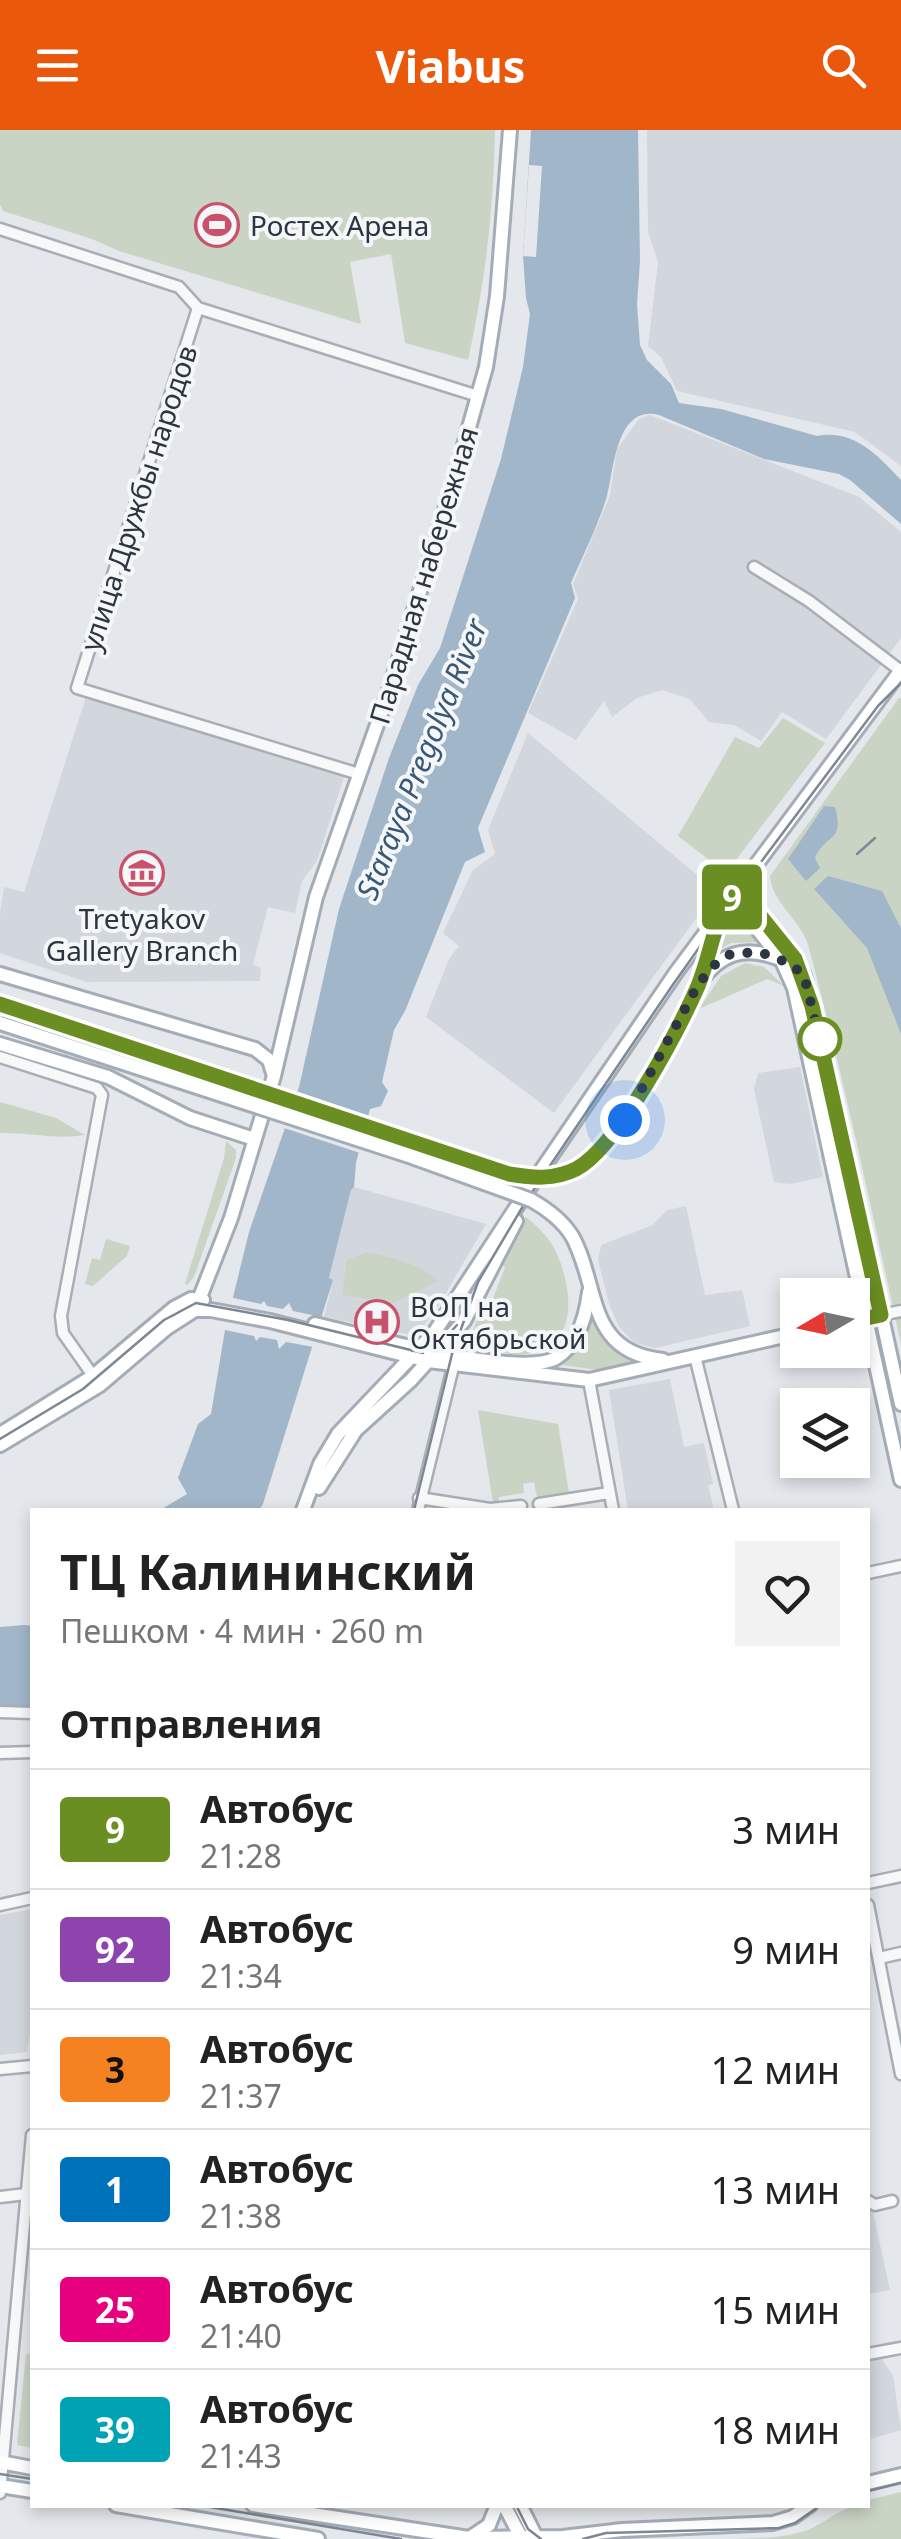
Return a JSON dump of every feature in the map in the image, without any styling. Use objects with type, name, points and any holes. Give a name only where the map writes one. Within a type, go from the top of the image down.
[{"type":"main road","name":"Парадная набережная","points":[[204,1305],[274,1076],[316,897],[419,595],[478,396],[497,296],[510,130]]},
{"type":"main road","points":[[304,1508],[320,1464],[338,1434],[434,1333],[520,1200],[670,983],[901,670]]},
{"type":"main road","points":[[735,893],[781,959],[794,988],[851,1278]]},
{"type":"main road","points":[[735,893],[795,959],[804,976],[901,1404]]},
{"type":"main road","points":[[0,1004],[509,1174],[542,1178],[560,1175],[589,1160],[625,1120],[699,983],[718,918]]},
{"type":"main road","points":[[699,983],[719,960],[731,954],[760,952],[781,959],[804,976]]},
{"type":"main road","points":[[0,974],[255,1048],[268,1060],[274,1076]]},
{"type":"main road","points":[[312,1508],[320,1483],[344,1445],[372,1413],[440,1357],[464,1321],[521,1211],[672,991],[670,983]]},
{"type":"main road","points":[[255,1048],[273,1040],[289,1011]]},
{"type":"main road","points":[[0,1023],[530,1200],[559,1220],[578,1248],[600,1318],[620,1345],[645,1356],[676,1360]]},
{"type":"main road","points":[[0,1044],[108,1077],[190,1118],[254,1138]]},
{"type":"main road","points":[[440,1357],[520,1364],[542,1363],[557,1357],[579,1333],[589,1292]]},
{"type":"main road","points":[[0,1445],[204,1305],[414,1353],[589,1380],[780,1338]]},
{"type":"main road","points":[[870,1318],[881,1315]]},
{"type":"main road","points":[[870,1362],[901,1480]]},
{"type":"main road","points":[[0,1434],[97,1381]]},
{"type":"main road","points":[[2,2462],[30,2468]]},
{"type":"main road","points":[[870,2483],[901,2475]]},
{"type":"main road","points":[[0,2486],[30,2491]]},
{"type":"main road","points":[[132,2508],[271,2535],[318,2539]]},
{"type":"main road","points":[[273,2508],[469,2538],[537,2538],[773,2523],[787,2520],[805,2508]]},
{"type":"main road","points":[[469,2538],[489,2526],[498,2508]]},
{"type":"main road","points":[[502,2508],[522,2538]]},
{"type":"main road","points":[[522,2508],[537,2538]]},
{"type":"street","points":[[0,228],[179,288],[198,308],[478,396]]},
{"type":"street","name":"улица Дружбы народов","points":[[198,308],[77,688],[359,774]]},
{"type":"street","points":[[754,567],[772,575],[901,670]]},
{"type":"street","points":[[0,1056],[97,1088],[102,1094],[61,1316],[63,1334],[97,1381]]},
{"type":"street","points":[[881,1315],[901,1310]]},
{"type":"street","points":[[695,1356],[733,1508]]},
{"type":"street","points":[[440,1357],[418,1504],[476,1508]]},
{"type":"street","points":[[589,1380],[612,1508]]},
{"type":"street","points":[[539,1504],[609,1493]]},
{"type":"street","points":[[500,1508],[521,1506]]},
{"type":"street","points":[[870,1573],[901,1566]]},
{"type":"street","points":[[0,1712],[30,1713]]},
{"type":"street","points":[[0,1753],[30,1752]]},
{"type":"street","points":[[870,1883],[901,1876]]},
{"type":"street","points":[[0,1905],[30,1898]]},
{"type":"street","points":[[870,1916],[901,2074]]},
{"type":"street","points":[[878,1958],[901,1953]]},
{"type":"street","points":[[0,2068],[30,2066]]},
{"type":"street","points":[[0,2494],[30,2155]]},
{"type":"street","points":[[0,2197],[26,2194]]},
{"type":"street","points":[[870,2201],[892,2201]]},
{"type":"street","points":[[18,2290],[30,2292]]},
{"type":"street","points":[[870,2354],[901,2348]]},
{"type":"shaded area","points":[[647,130],[901,130],[901,466],[855,432],[677,391],[661,357],[648,346],[658,263],[648,231]]},
{"type":"shaded area","points":[[650,415],[859,497],[901,532],[901,638],[826,739],[782,712],[761,741],[734,725],[709,722],[690,699],[662,690],[637,698],[612,717],[604,701],[576,740],[528,713],[578,599],[573,584],[610,495],[617,449],[639,419]]},
{"type":"shaded area","points":[[86,697],[344,777],[317,861],[302,881],[295,913],[268,907],[253,964],[261,968],[260,981],[87,982],[0,953],[4,887],[24,892]]},
{"type":"shaded area","points":[[528,733],[716,891],[554,1113],[426,1017],[449,959],[459,946],[443,933],[473,870],[495,854],[488,830]]},
{"type":"shaded area","points":[[800,1067],[823,1177],[790,1184],[774,1182],[754,1089],[758,1073]]},
{"type":"shaded area","points":[[354,1187],[486,1224],[440,1303],[422,1328],[411,1335],[324,1317],[333,1280],[329,1279]]},
{"type":"shaded area","points":[[686,1206],[705,1295],[742,1290],[750,1326],[655,1348],[635,1343],[619,1327],[609,1304],[598,1260],[601,1245],[653,1225],[667,1210]]},
{"type":"shaded area","points":[[670,1379],[684,1447],[704,1443],[714,1508],[628,1508],[609,1390]]},
{"type":"shaded area","points":[[30,1909],[27,2052],[0,2055],[0,1915]]},
{"type":"shaded area","points":[[870,2207],[872,2208],[890,2290],[870,2294]]},
{"type":"shaded area","points":[[880,2356],[893,2376],[901,2430],[870,2439],[870,2358]]},
{"type":"green space","name":"Ростех Арена","points":[[0,130],[495,130],[488,246],[468,360],[405,343],[391,254],[350,262],[361,324],[119,251],[3,211]]},
{"type":"green space","points":[[899,698],[901,1344],[809,948],[776,895],[770,876]]},
{"type":"green space","points":[[783,718],[825,743],[726,873],[678,836],[735,737],[759,748]]},
{"type":"green space","points":[[733,917],[745,923],[760,942],[731,943],[715,952],[724,925]]},
{"type":"green space","points":[[745,963],[764,967],[784,986],[767,979],[699,1009],[721,976]]},
{"type":"green space","points":[[0,1102],[56,1118],[85,1135],[0,1133]]},
{"type":"green space","points":[[226,1141],[236,1150],[236,1158],[194,1277],[187,1285],[224,1158]]},
{"type":"green space","points":[[526,1217],[550,1242],[561,1265],[568,1294],[566,1323],[550,1345],[536,1352],[510,1354],[467,1346],[483,1304],[490,1306],[505,1267],[500,1264]]},
{"type":"green space","points":[[106,1239],[130,1246],[127,1256],[93,1286],[85,1284],[92,1258],[100,1260]]},
{"type":"green space","points":[[367,1252],[414,1265],[438,1281],[393,1303],[342,1295],[347,1260]]},
{"type":"green space","points":[[591,1318],[612,1345],[641,1362],[599,1370],[561,1365],[585,1338]]},
{"type":"green space","points":[[478,1410],[558,1424],[569,1493],[537,1497],[534,1482],[523,1484],[524,1493],[499,1497],[499,1503],[493,1503]]},
{"type":"green space","points":[[26,2354],[30,2355],[30,2448],[17,2445]]},
{"type":"green space","points":[[901,2492],[901,2539],[730,2539],[800,2532],[844,2510],[870,2508],[870,2500]]},
{"type":"water","name":"Staraya Pregolya River","points":[[531,130],[638,130],[637,304],[640,345],[647,360],[671,384],[679,403],[721,409],[817,436],[842,436],[864,446],[901,480],[901,524],[839,474],[764,459],[659,415],[645,414],[625,429],[607,496],[571,583],[575,598],[478,828],[485,852],[465,862],[394,1030],[382,1082],[388,1091],[381,1106],[370,1109],[329,1278],[333,1280],[263,1504],[260,1508],[163,1508],[187,1494],[178,1478],[198,1424],[211,1414],[225,1330],[249,1232],[299,1087],[339,909],[389,758],[418,685],[440,648],[501,459],[523,367],[530,314],[523,256]]},
{"type":"water","points":[[824,806],[835,807],[838,827],[815,858],[820,868],[806,881],[788,859]]},
{"type":"water","points":[[828,876],[882,891],[901,928],[901,1034],[867,948],[814,889]]},
{"type":"water","points":[[30,1626],[30,1710],[0,1710],[0,1627]]},
{"type":"pier","points":[[529,165],[542,166],[536,257],[523,256]]},
{"type":"pier","points":[[293,1090],[373,1118],[363,1154],[281,1127]]},
{"type":"pier","points":[[229,1297],[261,1304],[264,1301],[267,1306],[283,1309],[289,1303],[293,1311],[326,1318],[319,1348],[286,1342],[279,1349],[277,1340],[260,1337],[256,1341],[254,1336],[220,1329]]},
{"type":"tram line","points":[[414,1508],[452,1354],[478,1282],[526,1201],[672,986],[878,706],[901,683]]},
{"type":"tram line","points":[[857,854],[875,838]]},
{"type":"tram line","points":[[0,1439],[83,1389],[164,1320],[196,1303],[288,1320],[423,1353]]},
{"type":"tram line","points":[[412,1351],[440,1344],[457,1325]]},
{"type":"tram line","points":[[0,2474],[30,2479]]},
{"type":"tram line","points":[[870,2491],[901,2483]]},
{"type":"tram line","points":[[216,2508],[401,2539]]},
{"type":"tram line","points":[[518,2508],[528,2529],[541,2539]]},
{"type":"tram line","points":[[583,2539],[606,2533],[779,2528],[795,2523],[817,2508]]},
{"type":"bus line","name":"9","points":[[0,1004],[509,1174],[542,1178],[578,1168],[625,1120],[699,983],[715,924],[738,888],[804,976],[881,1315],[870,1317]]},
{"type":"place","name":"Ростех Арена","points":[[217,225]]},
{"type":"place","name":"Tretyakov Gallery Branch","points":[[142,873]]},
{"type":"place","name":"ВОП на Октябрьской","points":[[377,1322]]},
{"type":"route","points":[[625,1120],[699,983],[719,960],[731,954],[760,952],[791,964],[804,976],[820,1039]]}]
